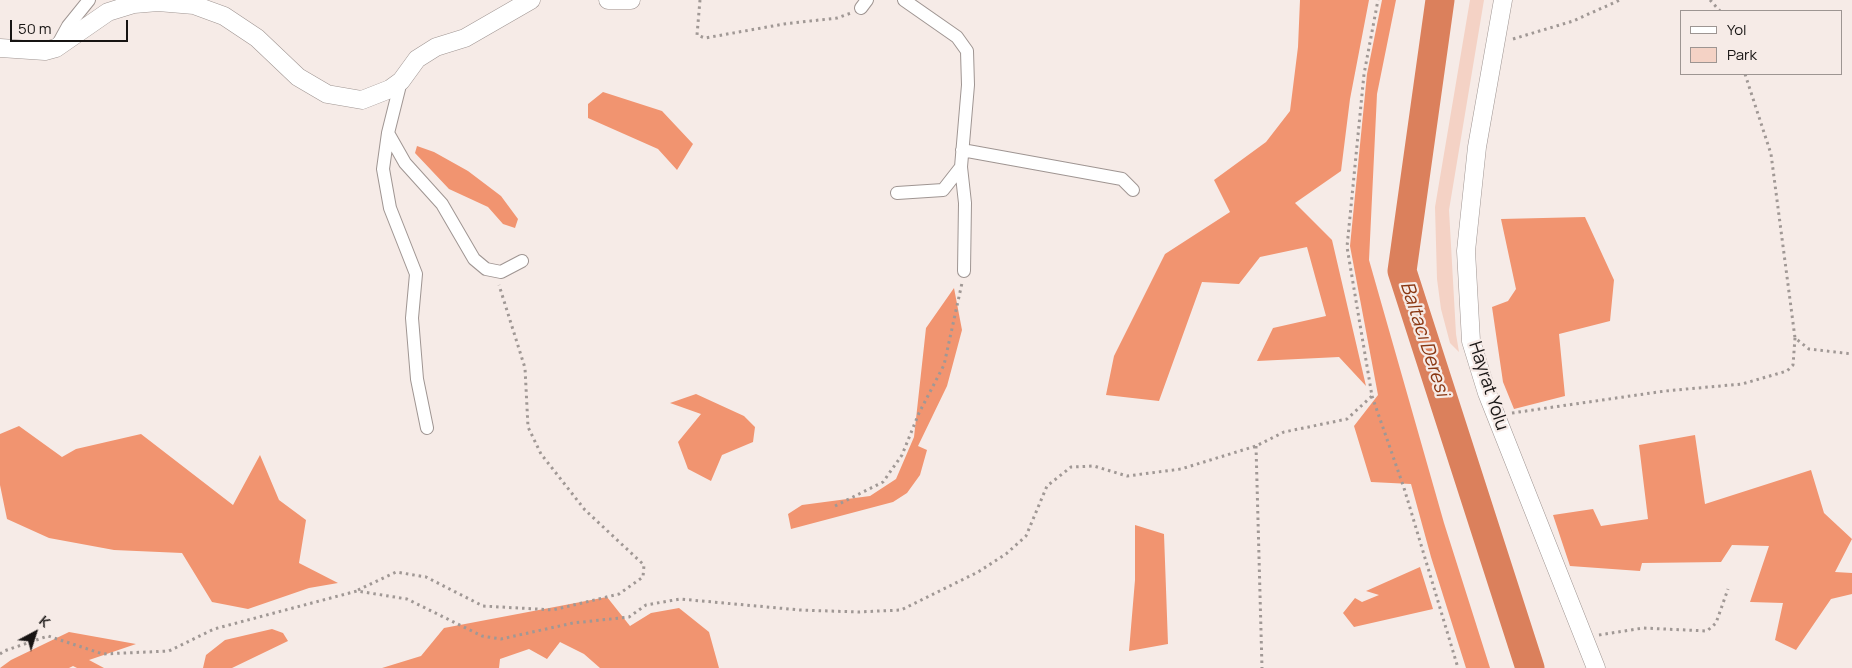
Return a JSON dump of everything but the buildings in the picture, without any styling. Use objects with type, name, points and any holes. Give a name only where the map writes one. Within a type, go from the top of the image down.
[{"type":"main road","points":[[0,48],[45,51],[56,48],[108,12],[125,6],[158,2],[194,6],[224,16],[256,38],[298,77],[327,94],[362,100],[390,89],[401,80],[417,59],[436,47],[465,38],[530,0]]},
{"type":"main road","points":[[608,0],[631,0]]},
{"type":"main road","name":"Hayrat Yolu","points":[[1503,0],[1477,147],[1466,251],[1471,341],[1496,415],[1596,668]]},
{"type":"street","points":[[56,48],[68,26],[89,0]]},
{"type":"street","points":[[904,0],[957,37],[967,51],[968,85],[961,167],[965,203],[964,271]]},
{"type":"street","points":[[401,80],[388,133],[383,169],[390,208],[416,274],[412,318],[417,379],[427,428]]},
{"type":"street","points":[[388,133],[405,163],[442,204],[474,259],[486,269],[501,272],[512,268],[522,261]]},
{"type":"street","points":[[962,150],[1122,179],[1133,190]]},
{"type":"street","points":[[897,193],[943,190],[961,167]]},
{"type":"path","points":[[700,0],[697,35],[705,38],[784,24],[837,18],[864,4]]},
{"type":"path","points":[[1378,0],[1364,74],[1347,247],[1372,396],[1404,488],[1458,668]]},
{"type":"path","points":[[1495,46],[1530,32],[1573,21],[1620,0]]},
{"type":"path","points":[[1710,0],[1719,10]]},
{"type":"path","points":[[1496,415],[1665,391],[1742,384],[1787,371],[1793,365],[1795,338],[1771,154],[1745,75]]},
{"type":"path","points":[[0,654],[4,650],[48,636],[103,654],[169,651],[214,629],[357,590],[396,572],[426,577],[482,606],[553,610],[619,594],[643,577],[644,565],[585,510],[541,454],[528,426],[525,368],[494,270]]},
{"type":"path","points":[[835,506],[883,482],[902,455],[919,413],[944,365],[964,271]]},
{"type":"path","points":[[1795,338],[1809,349],[1852,354]]},
{"type":"path","points":[[357,590],[407,599],[482,636],[501,639],[573,623],[629,617],[646,605],[680,599],[809,610],[858,612],[901,610],[978,572],[1006,554],[1026,536],[1047,486],[1071,467],[1094,466],[1127,476],[1181,469],[1256,446],[1284,432],[1347,419],[1372,396]]},
{"type":"path","points":[[1256,446],[1262,668]]},
{"type":"path","points":[[1584,637],[1643,628],[1707,631],[1716,623],[1728,589]]},
{"type":"green space","points":[[1470,0],[1484,0],[1449,210],[1456,334],[1459,352],[1450,343],[1441,309],[1437,279],[1435,207]]},
{"type":"shaded area","points":[[1300,0],[1369,0],[1350,99],[1341,171],[1295,203],[1332,240],[1366,386],[1339,357],[1257,361],[1273,328],[1326,316],[1307,247],[1260,257],[1239,284],[1202,282],[1159,401],[1106,395],[1114,356],[1165,254],[1230,212],[1214,180],[1266,142],[1290,111],[1298,47]]},
{"type":"shaded area","points":[[1382,0],[1396,0],[1377,94],[1369,260],[1444,523],[1490,668],[1466,668],[1431,557],[1411,484],[1371,482],[1354,426],[1378,395],[1350,246],[1367,74]]},
{"type":"shaded area","points":[[603,92],[662,111],[693,144],[677,170],[658,149],[588,118],[588,104]]},
{"type":"shaded area","points":[[417,146],[434,152],[468,171],[501,196],[518,219],[515,228],[503,224],[488,207],[449,189],[415,153]]},
{"type":"shaded area","points":[[1585,217],[1614,280],[1610,321],[1559,334],[1565,396],[1514,409],[1503,382],[1492,307],[1508,301],[1516,289],[1501,219]]},
{"type":"shaded area","points":[[954,288],[962,330],[947,386],[918,446],[927,450],[920,475],[907,493],[893,502],[791,529],[788,514],[802,505],[870,496],[896,479],[914,437],[926,328]]},
{"type":"shaded area","points":[[696,394],[744,416],[755,427],[753,442],[722,455],[711,481],[688,469],[678,442],[701,414],[670,403]]},
{"type":"shaded area","points":[[19,426],[62,457],[76,449],[141,434],[233,505],[260,455],[279,500],[306,520],[299,563],[338,583],[309,588],[248,609],[212,602],[182,553],[114,550],[49,538],[7,519],[0,485],[0,434]]},
{"type":"shaded area","points":[[1695,435],[1705,504],[1811,470],[1824,513],[1852,539],[1835,572],[1852,573],[1852,594],[1831,599],[1796,650],[1775,640],[1783,603],[1750,602],[1769,546],[1732,545],[1721,562],[1642,563],[1640,571],[1570,566],[1553,515],[1593,509],[1601,526],[1648,519],[1639,445]]},
{"type":"shaded area","points":[[1135,525],[1164,534],[1168,644],[1129,651],[1135,580]]},
{"type":"shaded area","points":[[1420,567],[1433,609],[1354,627],[1343,613],[1355,598],[1362,602],[1379,595],[1366,591]]},
{"type":"shaded area","points":[[607,597],[630,626],[651,613],[679,608],[709,632],[719,668],[600,668],[584,654],[560,642],[547,659],[529,649],[500,659],[499,668],[382,668],[421,656],[444,628]]},
{"type":"shaded area","points":[[272,629],[283,633],[288,641],[232,668],[203,668],[206,655],[225,640]]},
{"type":"shaded area","points":[[69,632],[136,644],[89,660],[104,668],[77,668],[73,666],[69,668],[0,668],[11,660]]},
{"type":"waterway","name":"Baltacı Deresi","points":[[1440,0],[1402,271],[1530,668]]}]
